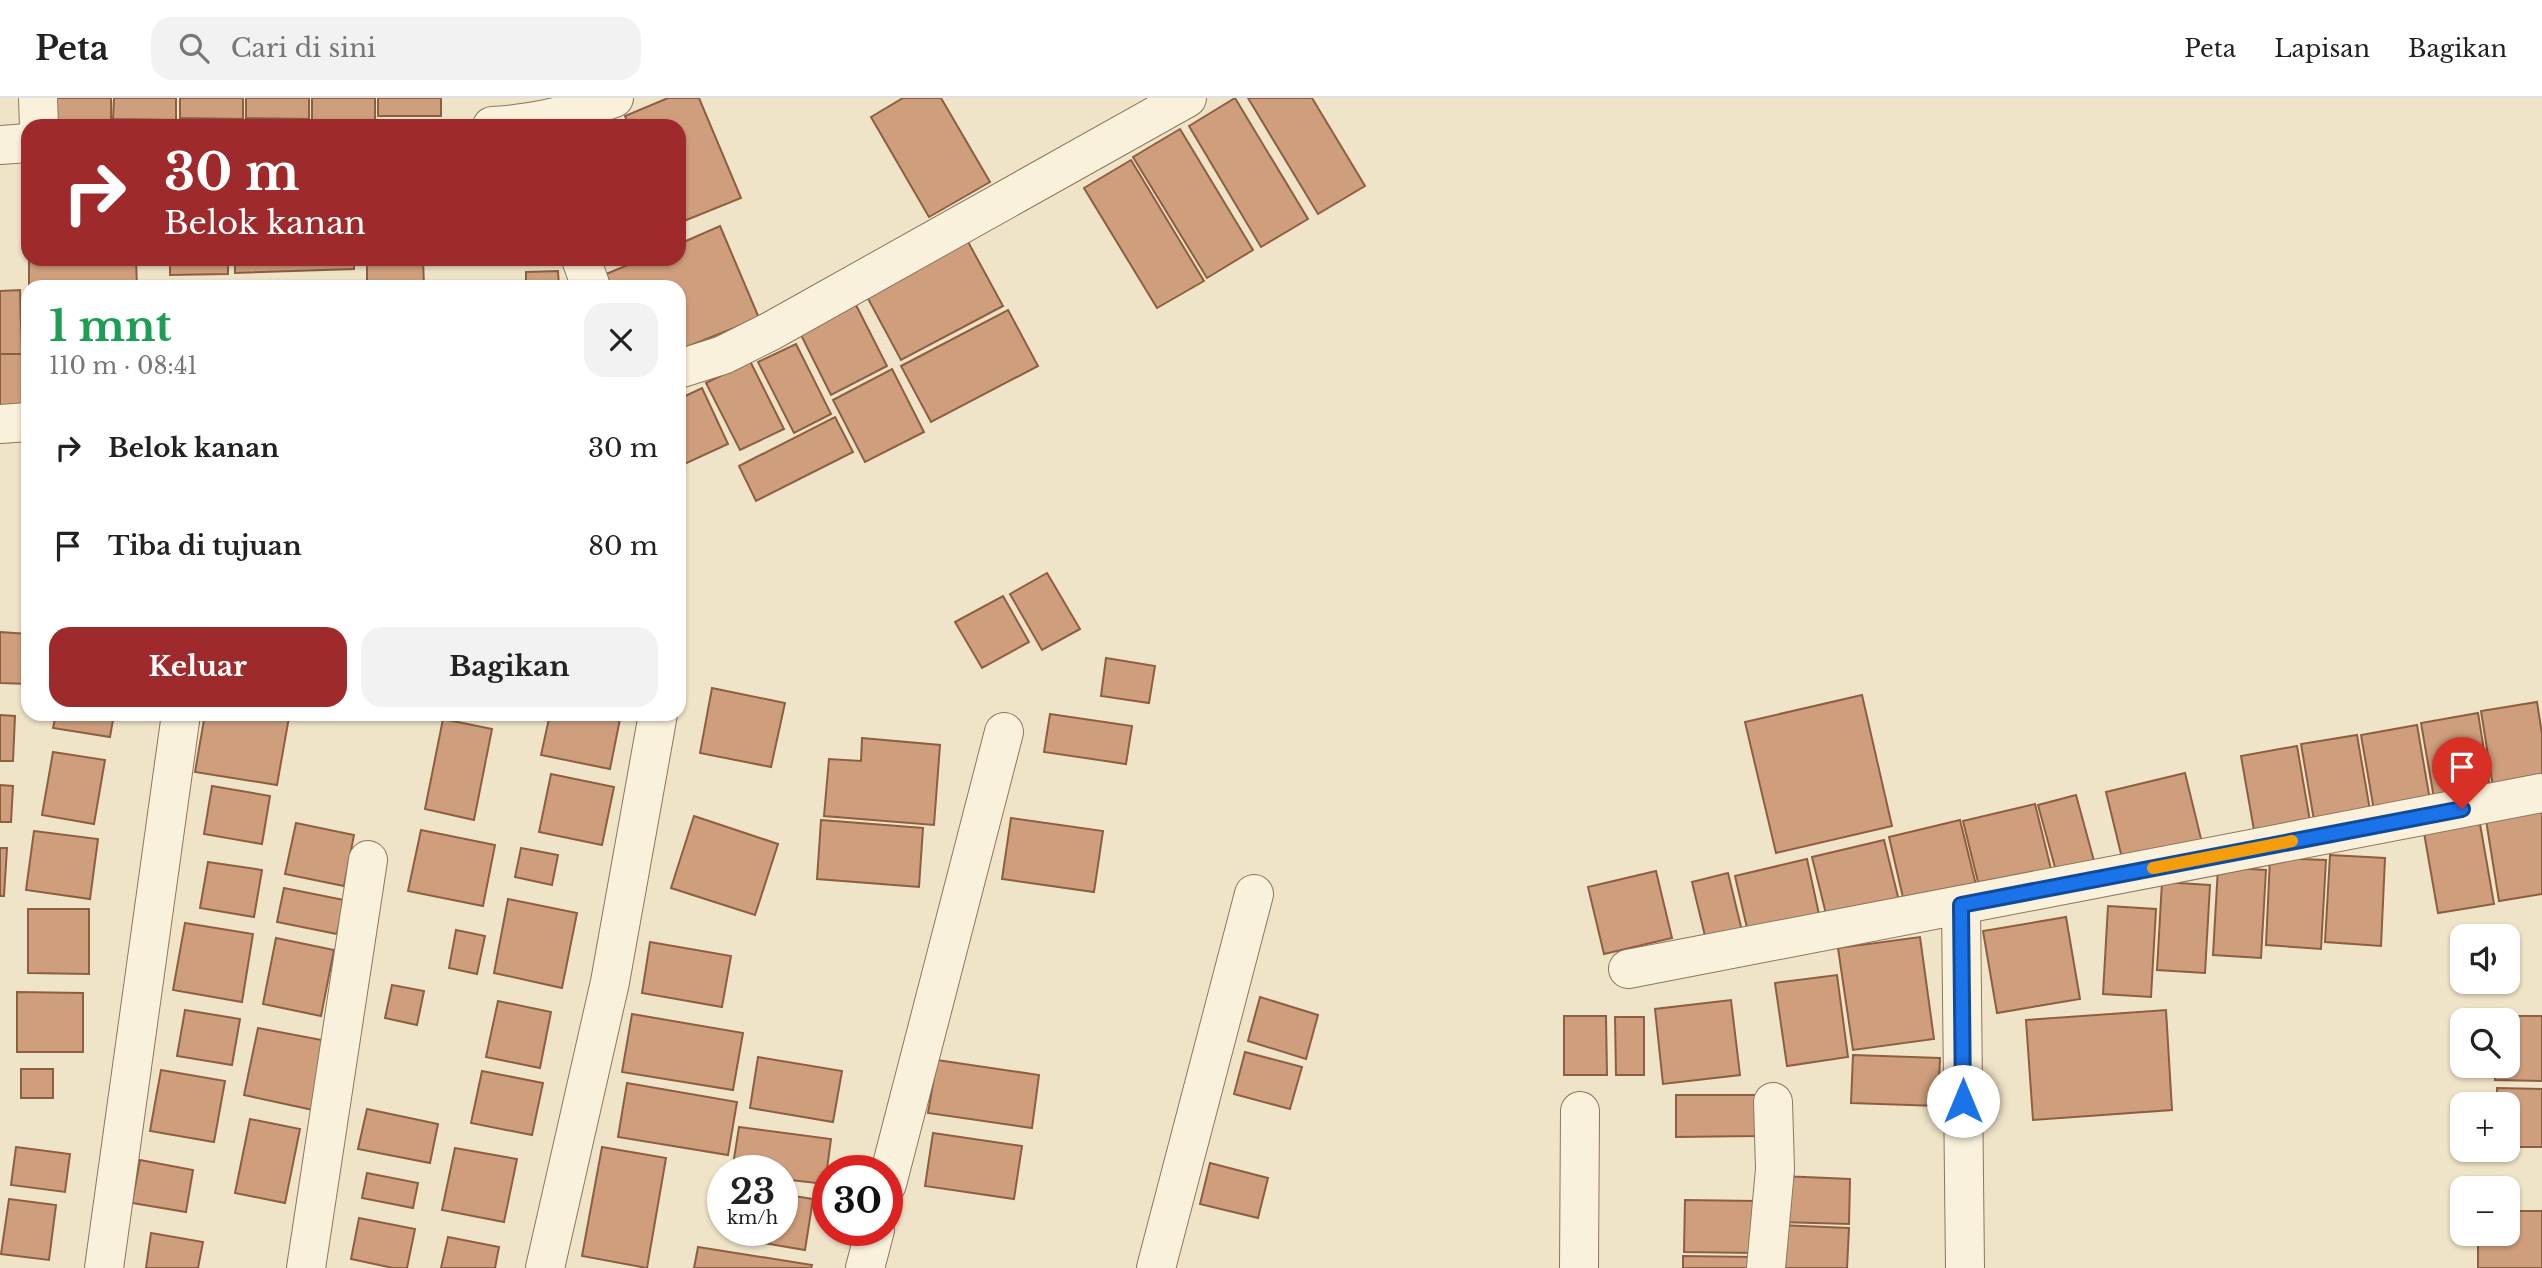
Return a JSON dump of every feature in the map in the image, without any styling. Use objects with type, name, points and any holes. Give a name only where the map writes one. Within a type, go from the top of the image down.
[{"type":"street","points":[[38,98],[39,119]]},
{"type":"street","points":[[528,116],[568,115],[614,98]]},
{"type":"street","points":[[686,367],[723,355],[771,331],[1187,98]]},
{"type":"street","points":[[0,145],[21,144]]},
{"type":"street","points":[[0,424],[21,422]]},
{"type":"street","points":[[104,1268],[180,721]]},
{"type":"street","points":[[545,1268],[610,982],[657,721]]},
{"type":"street","points":[[895,1155],[1004,732]]},
{"type":"street","points":[[1628,969],[2541,793]]},
{"type":"street","points":[[306,1268],[368,860]]},
{"type":"street","points":[[1156,1268],[1254,894]]},
{"type":"street","points":[[1961,905],[1965,1268]]},
{"type":"street","points":[[1766,1268],[1774,1169],[1773,1102]]},
{"type":"street","points":[[1579,1268],[1580,1111]]},
{"type":"street","points":[[865,1268],[871,1246]]},
{"type":"building","points":[[48,98],[111,98],[111,119],[48,119]]},
{"type":"building","points":[[114,98],[176,98],[176,119],[113,119]]},
{"type":"building","points":[[180,98],[243,98],[243,119],[180,118]]},
{"type":"building","points":[[246,98],[309,98],[309,119],[246,118]]},
{"type":"building","points":[[312,98],[375,98],[375,119],[312,119]]},
{"type":"building","points":[[378,98],[441,98],[441,116],[378,116]]},
{"type":"building","points":[[668,98],[699,98],[741,198],[686,220],[686,119],[626,119],[625,116]]},
{"type":"building","points":[[903,98],[941,98],[990,182],[929,217],[871,117]]},
{"type":"building","points":[[1235,98],[1308,219],[1261,247],[1189,126]]},
{"type":"building","points":[[1248,98],[1312,98],[1365,186],[1318,214]]},
{"type":"building","points":[[1180,129],[1253,250],[1207,278],[1133,157]]},
{"type":"building","points":[[1131,160],[1204,281],[1157,308],[1084,188]]},
{"type":"building","points":[[720,226],[759,318],[686,347],[686,280],[609,280],[606,274],[625,266],[686,266],[686,241]]},
{"type":"building","points":[[967,240],[1003,306],[901,360],[865,293]]},
{"type":"building","points":[[29,266],[136,266],[137,280],[29,280]]},
{"type":"building","points":[[170,266],[228,266],[228,274],[170,275]]},
{"type":"building","points":[[235,266],[354,266],[354,269],[235,273]]},
{"type":"building","points":[[367,266],[423,266],[424,280],[367,280]]},
{"type":"building","points":[[558,271],[559,280],[526,280],[526,272]]},
{"type":"building","points":[[20,290],[21,354],[0,354],[0,291]]},
{"type":"building","points":[[856,305],[887,366],[831,395],[800,333]]},
{"type":"building","points":[[1008,310],[1038,366],[931,422],[901,366]]},
{"type":"building","points":[[796,344],[831,414],[794,433],[758,362]]},
{"type":"building","points":[[0,354],[21,354],[21,412],[0,413]]},
{"type":"building","points":[[750,361],[784,429],[740,450],[706,383]]},
{"type":"building","points":[[892,369],[924,432],[865,462],[833,400]]},
{"type":"building","points":[[702,388],[728,444],[686,463],[686,396]]},
{"type":"building","points":[[835,417],[853,452],[756,501],[739,466]]},
{"type":"building","points":[[1047,573],[1080,629],[1042,650],[1010,594]]},
{"type":"building","points":[[1003,596],[1029,642],[982,668],[955,622]]},
{"type":"building","points":[[0,632],[21,634],[21,684],[0,683]]},
{"type":"building","points":[[1106,658],[1155,666],[1149,703],[1101,696]]},
{"type":"building","points":[[712,688],[785,703],[771,767],[700,753]]},
{"type":"building","points":[[1862,695],[1892,826],[1776,853],[1745,722]]},
{"type":"building","points":[[2537,702],[2542,734],[2542,785],[2494,793],[2481,711]]},
{"type":"building","points":[[2478,713],[2491,794],[2435,804],[2421,723]]},
{"type":"building","points":[[1050,714],[1132,726],[1126,764],[1044,752]]},
{"type":"building","points":[[0,715],[15,716],[13,761],[0,761]]},
{"type":"building","points":[[54,721],[113,721],[110,737],[53,728]]},
{"type":"building","points":[[204,721],[288,721],[277,785],[195,772]]},
{"type":"building","points":[[443,721],[492,729],[474,820],[425,809]]},
{"type":"building","points":[[548,721],[620,721],[610,769],[541,755]]},
{"type":"building","points":[[2417,725],[2431,806],[2375,816],[2361,735]]},
{"type":"building","points":[[2357,735],[2371,816],[2315,826],[2301,744]]},
{"type":"building","points":[[862,738],[940,745],[934,825],[824,816],[829,759],[861,761]]},
{"type":"building","points":[[2297,746],[2311,827],[2255,836],[2241,756]]},
{"type":"building","points":[[53,752],[105,760],[94,824],[42,815]]},
{"type":"building","points":[[2185,773],[2202,843],[2123,862],[2106,792]]},
{"type":"building","points":[[551,774],[614,787],[602,845],[539,832]]},
{"type":"building","points":[[0,785],[13,786],[11,822],[0,822]]},
{"type":"building","points":[[212,786],[270,796],[262,844],[204,834]]},
{"type":"building","points":[[2076,795],[2094,861],[2056,871],[2038,805]]},
{"type":"building","points":[[2035,804],[2052,873],[1980,890],[1963,821]]},
{"type":"building","points":[[2542,810],[2542,894],[2499,901],[2486,820]]},
{"type":"building","points":[[694,816],[778,844],[755,915],[671,888]]},
{"type":"building","points":[[1011,818],[1103,831],[1094,892],[1002,879]]},
{"type":"building","points":[[821,820],[923,828],[919,887],[817,879]]},
{"type":"building","points":[[1960,820],[1977,889],[1905,906],[1889,837]]},
{"type":"building","points":[[296,823],[354,835],[344,886],[285,874]]},
{"type":"building","points":[[2480,824],[2494,904],[2438,913],[2424,833]]},
{"type":"building","points":[[421,830],[495,845],[483,906],[408,891]]},
{"type":"building","points":[[34,831],[98,839],[90,899],[26,890]]},
{"type":"building","points":[[1884,840],[1901,909],[1829,926],[1812,857]]},
{"type":"building","points":[[0,848],[7,848],[4,896],[0,896]]},
{"type":"building","points":[[521,848],[558,855],[552,885],[515,877]]},
{"type":"building","points":[[2330,855],[2385,858],[2381,946],[2325,942]]},
{"type":"building","points":[[2270,858],[2326,860],[2321,949],[2266,945]]},
{"type":"building","points":[[1807,859],[1822,928],[1751,945],[1735,876]]},
{"type":"building","points":[[208,862],[262,870],[254,917],[200,908]]},
{"type":"building","points":[[2218,867],[2266,870],[2261,958],[2213,955]]},
{"type":"building","points":[[1656,871],[1672,938],[1604,954],[1588,887]]},
{"type":"building","points":[[1728,873],[1742,931],[1706,940],[1692,882]]},
{"type":"building","points":[[2162,882],[2210,885],[2205,973],[2157,970]]},
{"type":"building","points":[[284,888],[344,900],[337,934],[277,922]]},
{"type":"building","points":[[508,899],[577,913],[562,988],[494,973]]},
{"type":"building","points":[[2108,906],[2156,909],[2151,997],[2103,994]]},
{"type":"building","points":[[28,909],[89,909],[89,974],[28,973]]},
{"type":"building","points":[[2066,917],[2080,999],[1997,1013],[1983,931]]},
{"type":"building","points":[[185,923],[253,934],[242,1002],[173,990]]},
{"type":"building","points":[[456,930],[485,936],[477,974],[449,968]]},
{"type":"building","points":[[1920,937],[1934,1039],[1853,1050],[1838,948]]},
{"type":"building","points":[[276,938],[334,950],[321,1016],[263,1004]]},
{"type":"building","points":[[650,942],[731,956],[722,1007],[642,993]]},
{"type":"building","points":[[1837,975],[1848,1057],[1787,1066],[1775,983]]},
{"type":"building","points":[[392,985],[424,991],[417,1025],[385,1018]]},
{"type":"building","points":[[17,992],[83,993],[83,1052],[17,1052]]},
{"type":"building","points":[[1260,997],[1318,1015],[1306,1059],[1248,1041]]},
{"type":"building","points":[[1731,1000],[1740,1075],[1663,1084],[1655,1009]]},
{"type":"building","points":[[498,1001],[551,1012],[540,1068],[486,1057]]},
{"type":"building","points":[[185,1010],[240,1019],[232,1065],[177,1056]]},
{"type":"building","points":[[2166,1010],[2172,1110],[2033,1120],[2026,1020]]},
{"type":"building","points":[[632,1014],[743,1033],[733,1090],[622,1072]]},
{"type":"building","points":[[1564,1016],[1606,1016],[1607,1075],[1564,1075]]},
{"type":"building","points":[[2520,1016],[2542,1016],[2542,1081],[2495,1080],[2520,1078]]},
{"type":"building","points":[[1615,1017],[1644,1017],[1644,1075],[1616,1075]]},
{"type":"building","points":[[258,1028],[327,1041],[313,1110],[244,1095]]},
{"type":"building","points":[[1245,1052],[1302,1067],[1290,1109],[1234,1094]]},
{"type":"building","points":[[1853,1055],[1940,1058],[1938,1106],[1851,1103]]},
{"type":"building","points":[[758,1057],[842,1071],[833,1122],[750,1108]]},
{"type":"building","points":[[937,1060],[1039,1075],[1032,1128],[928,1113]]},
{"type":"building","points":[[21,1069],[53,1069],[53,1098],[21,1098]]},
{"type":"building","points":[[161,1070],[225,1081],[214,1142],[150,1131]]},
{"type":"building","points":[[482,1071],[543,1083],[532,1135],[471,1123]]},
{"type":"building","points":[[627,1083],[737,1102],[728,1155],[618,1137]]},
{"type":"building","points":[[2497,1088],[2542,1089],[2542,1147],[2520,1147],[2520,1092],[2497,1092]]},
{"type":"building","points":[[1676,1095],[1755,1095],[1756,1136],[1676,1137]]},
{"type":"building","points":[[367,1109],[438,1124],[430,1163],[358,1149]]},
{"type":"building","points":[[250,1119],[300,1129],[285,1203],[235,1193]]},
{"type":"building","points":[[739,1127],[831,1139],[829,1155],[812,1155],[812,1182],[798,1181],[798,1155],[735,1155]]},
{"type":"building","points":[[933,1133],[1022,1146],[1014,1199],[925,1186]]},
{"type":"building","points":[[16,1147],[70,1154],[65,1192],[11,1185]]},
{"type":"building","points":[[602,1147],[666,1158],[647,1268],[582,1256]]},
{"type":"building","points":[[455,1148],[517,1159],[504,1222],[442,1210]]},
{"type":"building","points":[[140,1160],[193,1170],[186,1212],[132,1203]]},
{"type":"building","points":[[1210,1163],[1268,1178],[1258,1218],[1200,1204]]},
{"type":"building","points":[[367,1173],[418,1183],[413,1208],[362,1198]]},
{"type":"building","points":[[1781,1176],[1850,1179],[1849,1224],[1779,1222]]},
{"type":"building","points":[[798,1197],[812,1199],[805,1250],[782,1246],[798,1246]]},
{"type":"building","points":[[9,1199],[56,1205],[49,1260],[1,1254]]},
{"type":"building","points":[[1685,1200],[1756,1201],[1755,1253],[1684,1252]]},
{"type":"building","points":[[2520,1211],[2542,1211],[2542,1268],[2478,1268],[2478,1246],[2520,1246]]},
{"type":"building","points":[[359,1218],[415,1229],[407,1268],[393,1268],[351,1259]]},
{"type":"building","points":[[1779,1225],[1849,1228],[1847,1268],[1777,1268]]},
{"type":"building","points":[[151,1233],[203,1242],[198,1268],[146,1268]]},
{"type":"building","points":[[448,1237],[499,1247],[495,1268],[441,1268]]},
{"type":"building","points":[[698,1247],[812,1265],[811,1268],[694,1268]]},
{"type":"building","points":[[1683,1256],[1755,1257],[1754,1268],[1683,1268]]},
{"type":"slow traffic","points":[[2153,868],[2292,841]]},
{"type":"route","points":[[1963,1101],[1961,905],[2462,809]]}]
